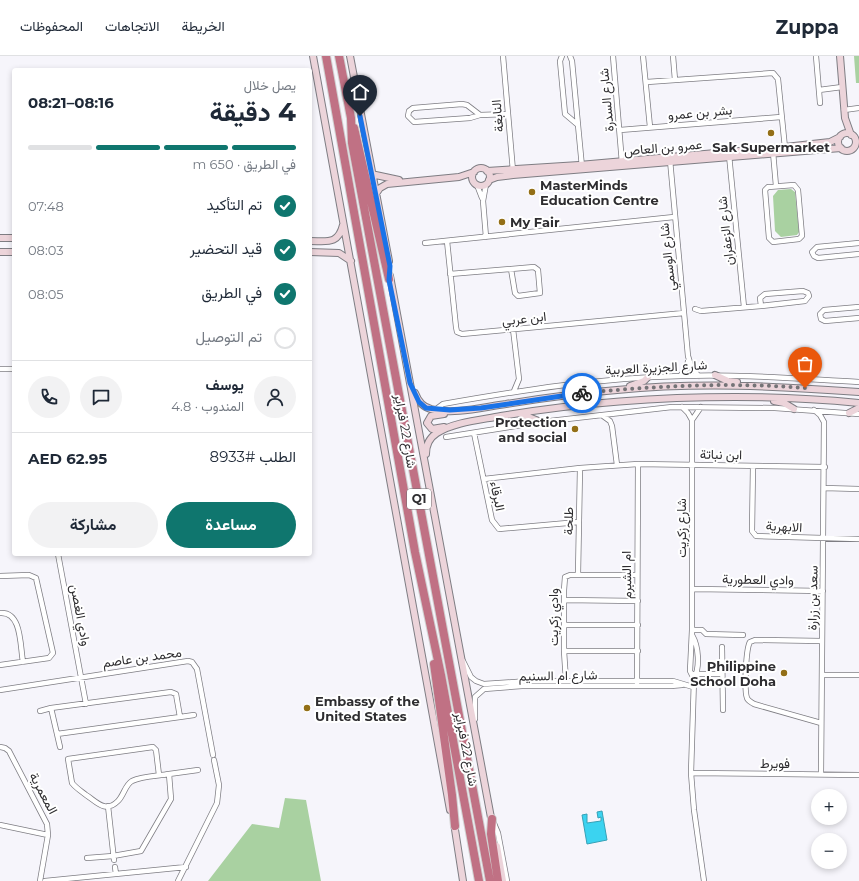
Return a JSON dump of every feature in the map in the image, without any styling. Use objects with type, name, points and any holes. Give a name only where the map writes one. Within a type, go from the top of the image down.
[{"type":"highway","name":"شارع 22 فبراير","points":[[326,56],[434,647],[441,675],[479,881]]},
{"type":"highway","name":"شارع 22 فبراير","points":[[339,56],[351,118],[352,143],[490,881]]},
{"type":"highway","points":[[351,118],[389,280]]},
{"type":"highway","points":[[434,647],[435,678],[455,826]]},
{"type":"highway","points":[[492,819],[491,834],[498,881]]},
{"type":"main road","name":"شارع 22 فبراير","points":[[312,56],[351,261],[446,792],[455,826],[463,881]]},
{"type":"main road","name":"شارع 22 فبراير","points":[[350,56],[371,174],[390,266],[389,280],[426,467],[503,881]]},
{"type":"main road","points":[[840,56],[845,118],[839,144],[841,148],[848,151],[856,147],[856,143],[855,137],[845,118]]},
{"type":"main road","points":[[841,136],[855,137]]},
{"type":"main road","name":"عمرو بن العاص","points":[[785,150],[830,142],[841,136]]},
{"type":"main road","name":"عمرو بن العاص","points":[[474,172],[480,169],[513,173],[785,150],[841,148]]},
{"type":"main road","points":[[487,171],[487,182]]},
{"type":"main road","points":[[375,195],[383,186],[405,181],[459,177],[474,172],[475,182],[459,177]]},
{"type":"main road","name":"عمرو بن العاص","points":[[475,182],[487,182],[513,173]]},
{"type":"main road","points":[[371,174],[405,181]]},
{"type":"main road","points":[[312,241],[328,241],[336,239],[341,232],[343,224]]},
{"type":"main road","points":[[0,238],[12,238]]},
{"type":"main road","points":[[0,252],[12,252]]},
{"type":"main road","points":[[312,252],[339,253],[351,261]]},
{"type":"main road","points":[[715,375],[728,381],[758,386]]},
{"type":"main road","points":[[618,390],[635,385],[648,377]]},
{"type":"main road","points":[[410,383],[419,402],[426,408],[435,410]]},
{"type":"main road","name":"شارع الجزيرة العربية","points":[[435,410],[481,408],[558,396],[675,386],[758,386],[859,392]]},
{"type":"main road","points":[[481,408],[433,415],[429,417],[427,423],[428,426],[434,429],[518,413],[631,400],[705,397],[761,397],[859,403]]},
{"type":"main road","points":[[761,397],[784,403],[794,409]]},
{"type":"main road","points":[[849,413],[859,408]]},
{"type":"main road","points":[[518,413],[541,422]]},
{"type":"main road","points":[[426,467],[426,450],[432,436],[449,428],[477,421]]},
{"type":"street","name":"النابغة","points":[[503,56],[513,173]]},
{"type":"street","points":[[562,56],[560,61],[565,114],[578,125]]},
{"type":"street","points":[[570,56],[572,61],[582,167]]},
{"type":"street","name":"شارع السدرة","points":[[613,56],[623,164]]},
{"type":"street","points":[[643,56],[647,82],[650,127]]},
{"type":"street","points":[[673,56],[675,80]]},
{"type":"street","points":[[816,56],[820,103]]},
{"type":"street","points":[[647,82],[771,72],[776,75],[778,79],[785,150]]},
{"type":"street","points":[[819,90],[842,87]]},
{"type":"street","points":[[480,116],[464,104],[414,108],[410,110],[408,114],[409,119],[414,122],[508,114]]},
{"type":"street","points":[[844,110],[859,108]]},
{"type":"street","name":"بشر بن عمرو","points":[[620,130],[782,116]]},
{"type":"street","points":[[773,151],[776,186]]},
{"type":"street","name":"شارع الزعفران","points":[[729,155],[744,307]]},
{"type":"street","name":"شارع الوسمي","points":[[669,159],[688,356],[687,368],[681,376]]},
{"type":"street","points":[[475,182],[483,201]]},
{"type":"street","points":[[486,237],[483,201],[487,182]]},
{"type":"street","points":[[794,185],[798,188],[802,234],[799,239],[775,242],[770,240],[765,190],[768,187],[776,186],[794,185]]},
{"type":"street","points":[[425,243],[674,217]]},
{"type":"street","name":"ابن عربي","points":[[447,241],[457,332],[469,335],[513,329],[684,313]]},
{"type":"street","points":[[859,243],[817,247],[812,252],[814,256],[818,258],[859,254]]},
{"type":"street","points":[[450,274],[511,269],[537,268],[540,293],[518,296],[515,293],[511,269]]},
{"type":"street","points":[[695,309],[701,311],[760,306],[805,301],[808,298],[808,294],[803,291],[765,294],[760,298],[760,306]]},
{"type":"street","points":[[859,307],[825,310],[820,314],[821,318],[825,321],[859,318]]},
{"type":"street","points":[[513,329],[519,379],[525,389]]},
{"type":"street","name":"شارع الوسمي","points":[[688,356],[692,369],[699,376]]},
{"type":"street","points":[[0,369],[12,369]]},
{"type":"street","name":"شارع الجزيرة العربية","points":[[435,410],[443,404],[525,389],[594,381],[648,377],[715,375],[859,382]]},
{"type":"street","points":[[514,391],[519,379]]},
{"type":"street","points":[[682,407],[692,420],[701,407]]},
{"type":"street","points":[[446,437],[541,422],[682,407],[794,409],[859,414]]},
{"type":"street","points":[[814,410],[820,415],[824,422]]},
{"type":"street","points":[[824,422],[828,415],[835,411]]},
{"type":"street","points":[[612,426],[616,416],[620,413]]},
{"type":"street","points":[[601,415],[610,421],[612,426],[617,465]]},
{"type":"street","name":"شارع زكريت","points":[[690,674],[693,589],[692,420]]},
{"type":"street","name":"سعد بن زرارة","points":[[822,774],[821,723],[825,467],[824,422]]},
{"type":"street","name":"البرقاء","points":[[474,433],[492,520],[499,529],[579,522]]},
{"type":"street","name":"ابن نباتة","points":[[484,479],[580,468],[638,464],[825,467]]},
{"type":"street","name":"ام الشبرم","points":[[637,683],[638,464]]},
{"type":"street","name":"الابهرية","points":[[753,466],[753,534],[756,536],[859,539]]},
{"type":"street","name":"طلحة","points":[[578,575],[580,468]]},
{"type":"street","points":[[824,488],[859,488]]},
{"type":"street","name":"وادي الغصن","points":[[58,556],[86,704]]},
{"type":"street","points":[[0,576],[31,575],[38,582],[53,654],[49,658],[0,665]]},
{"type":"street","name":"وادي زكريت","points":[[566,681],[564,651],[564,579],[568,575],[578,575]]},
{"type":"street","points":[[578,575],[637,575]]},
{"type":"street","name":"وادي العطورية","points":[[693,589],[823,591]]},
{"type":"street","points":[[564,600],[638,601]]},
{"type":"street","points":[[0,612],[8,613],[15,620],[23,662]]},
{"type":"street","points":[[564,625],[638,625]]},
{"type":"street","points":[[692,633],[701,630],[706,634],[743,635]]},
{"type":"street","name":"شارع زكريت","points":[[692,633],[696,646],[696,674],[693,687],[691,774],[694,810],[704,881]]},
{"type":"street","points":[[821,723],[754,704],[749,701],[746,694],[747,647],[753,641],[822,641]]},
{"type":"street","points":[[722,647],[723,710]]},
{"type":"street","points":[[564,651],[638,651]]},
{"type":"street","name":"شارع ام السنيم","points":[[460,656],[471,677],[481,684],[566,681],[637,683]]},
{"type":"street","name":"محمد بن عاصم","points":[[0,690],[184,661],[192,662],[197,669],[219,785],[217,803],[178,881]]},
{"type":"street","points":[[690,674],[722,674]]},
{"type":"street","points":[[690,674],[694,679]]},
{"type":"street","points":[[822,675],[859,675]]},
{"type":"street","name":"شارع ام السنيم","points":[[476,735],[474,701],[478,693],[484,689],[522,686],[673,681],[682,685],[693,687]]},
{"type":"street","points":[[40,711],[51,708],[171,692],[176,694],[180,717]]},
{"type":"street","points":[[51,708],[60,747]]},
{"type":"street","points":[[57,734],[194,715]]},
{"type":"street","name":"المعمرية","points":[[0,747],[5,748],[10,754],[48,824],[48,835],[40,881]]},
{"type":"street","points":[[159,775],[155,748],[70,758],[68,762],[72,784],[93,802],[108,806],[118,800],[128,785],[133,781],[159,775],[198,770]]},
{"type":"street","points":[[87,858],[114,858],[137,853],[142,849],[171,799],[169,774]]},
{"type":"street","name":"فويرط","points":[[691,774],[859,775]]},
{"type":"street","points":[[108,806],[114,858]]},
{"type":"street","name":"شارع 22 فبراير","points":[[492,819],[498,832],[508,881]]},
{"type":"street","points":[[0,825],[48,835]]},
{"type":"street","points":[[115,867],[116,874]]},
{"type":"street","points":[[45,881],[94,879],[116,874],[186,867]]},
{"type":"green space","points":[[854,56],[859,56],[859,83],[856,83]]},
{"type":"green space","points":[[791,189],[795,192],[799,232],[797,235],[781,237],[775,231],[773,196],[778,190]]},
{"type":"green space","points":[[285,798],[306,800],[321,881],[208,881],[252,824],[279,828]]},
{"type":"water","points":[[602,811],[607,840],[587,844],[582,815],[587,814],[587,823],[601,821],[601,817],[598,818],[597,812]]},
{"type":"way so far","points":[[582,393],[675,386],[758,386],[805,388]]},
{"type":"place","name":"Sak Supermarket","points":[[771,133]]},
{"type":"place","name":"MasterMinds Education Centre","points":[[532,192]]},
{"type":"place","name":"My Fair","points":[[502,222]]},
{"type":"place","name":"Protection and social","points":[[575,429]]},
{"type":"place","name":"Philippine School Doha","points":[[784,673]]},
{"type":"place","name":"Embassy of the United States","points":[[307,708]]},
{"type":"route","points":[[360,116],[390,266],[389,280],[410,383],[419,402],[429,409],[450,410],[481,408],[582,393]]}]
